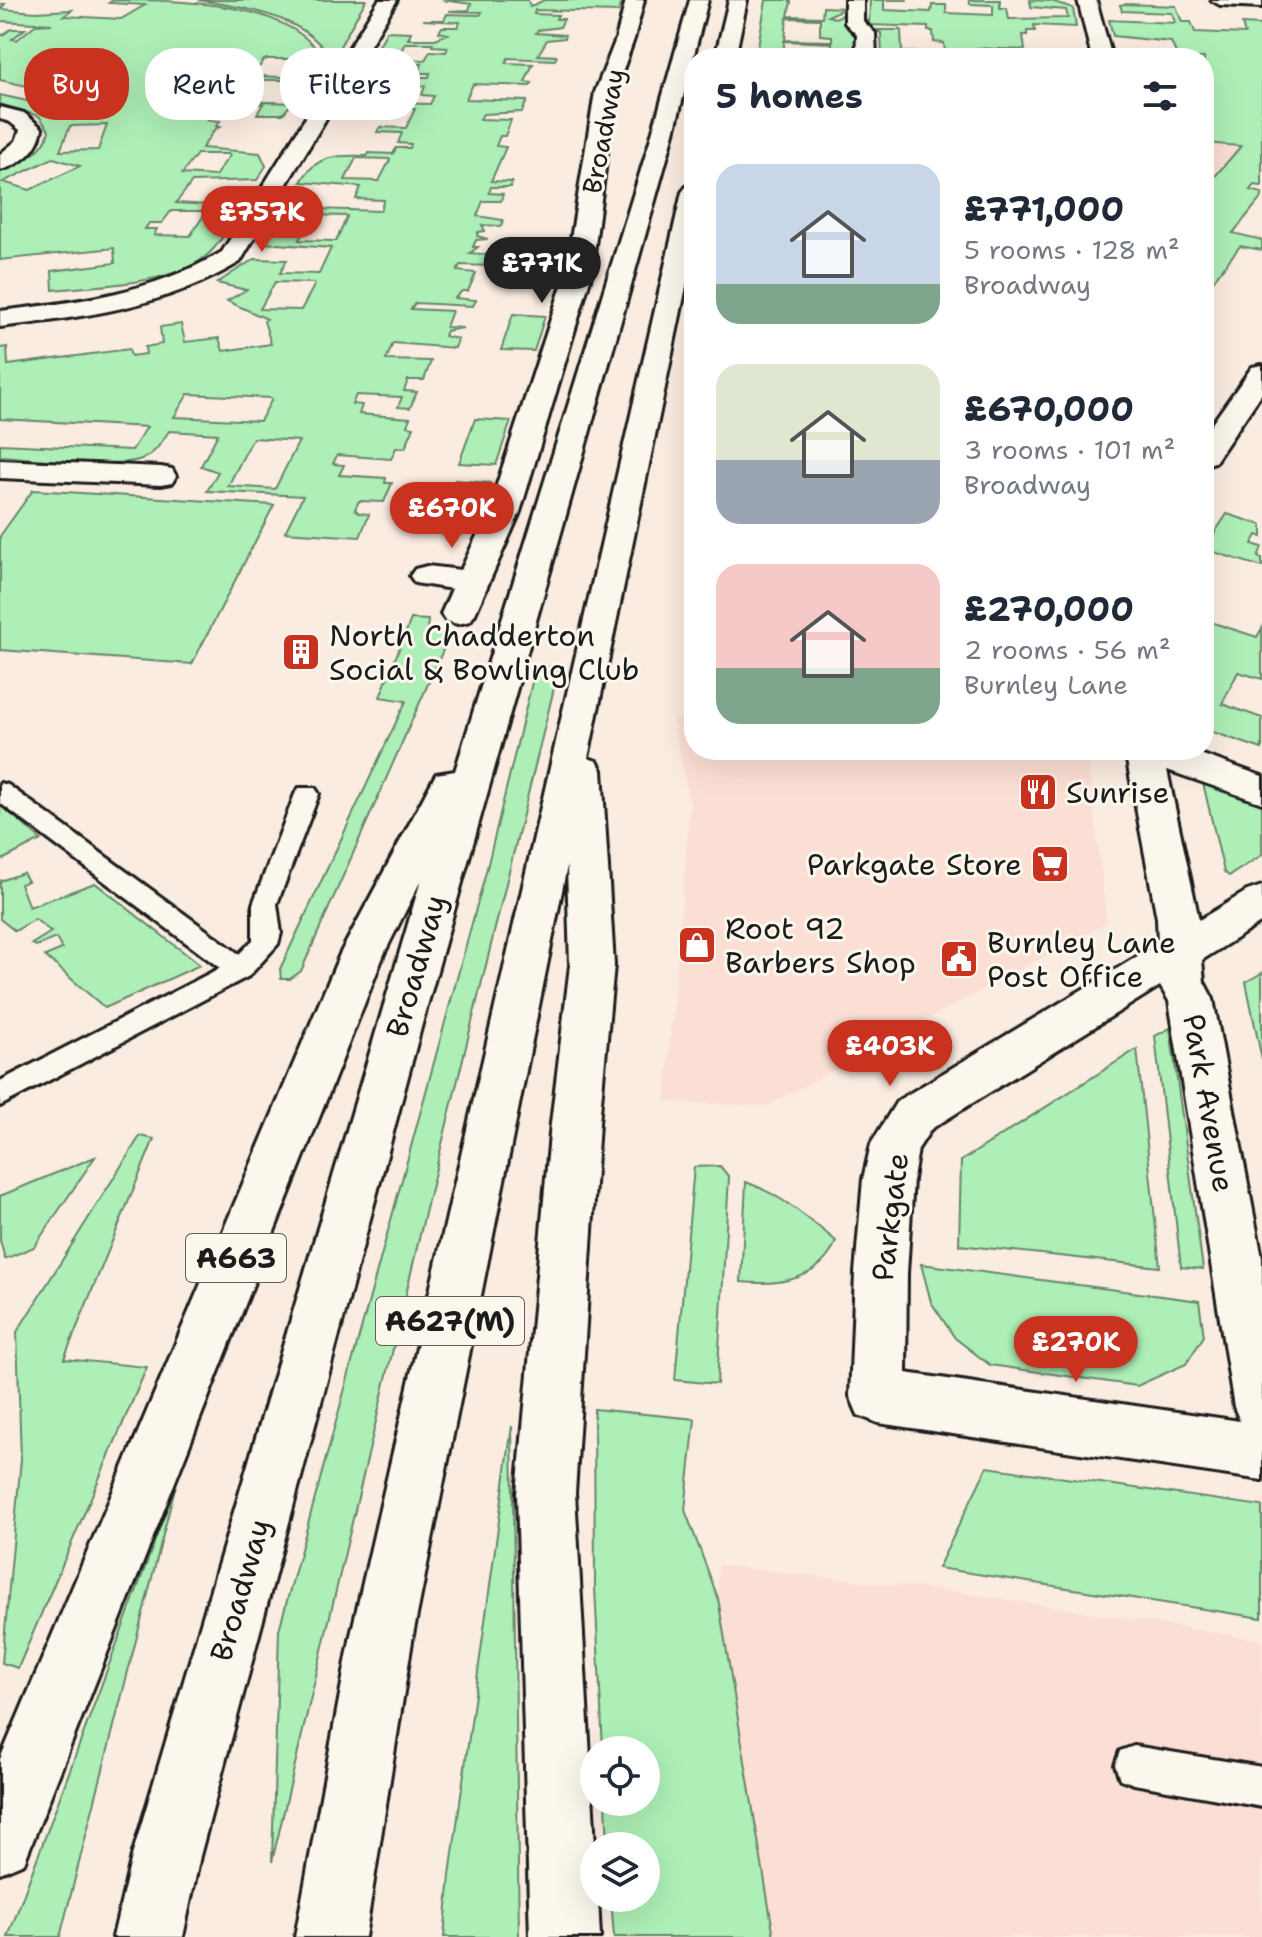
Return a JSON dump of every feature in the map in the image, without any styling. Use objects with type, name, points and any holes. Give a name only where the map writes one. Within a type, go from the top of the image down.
[{"type":"main road","points":[[0,319],[89,308],[134,298],[195,279],[231,257],[388,0]]},
{"type":"main road","name":"Broadway","points":[[458,614],[504,512],[578,276],[605,92],[625,39],[635,0]]},
{"type":"main road","name":"Broadway","points":[[686,48],[699,0]]},
{"type":"main road","points":[[727,48],[738,0]]},
{"type":"main road","points":[[854,0],[854,23],[866,33],[866,48]]},
{"type":"main road","points":[[1087,0],[1099,48]]},
{"type":"main road","points":[[1220,0],[1262,2]]},
{"type":"main road","name":"Broadway","points":[[148,1937],[170,1841],[399,1024],[684,55]]},
{"type":"main road","points":[[0,113],[17,117],[31,128],[24,147],[0,163]]},
{"type":"main road","points":[[565,1937],[546,1493],[575,1123],[592,965],[580,708],[684,265]]},
{"type":"main road","points":[[1214,442],[1262,373]]},
{"type":"main road","points":[[0,469],[161,476]]},
{"type":"main road","points":[[427,576],[471,581]]},
{"type":"main road","name":"A663","points":[[0,1839],[362,954],[498,688]]},
{"type":"main road","name":"A627(M)","points":[[330,1937],[382,1635],[580,708]]},
{"type":"main road","name":"Park Avenue","points":[[1146,760],[1178,918],[1182,985],[1191,999],[1262,1407]]},
{"type":"main road","name":"Park Avenue","points":[[1178,760],[1262,790]]},
{"type":"main road","name":"Parkgate","points":[[1262,902],[914,1115],[895,1144],[888,1179],[881,1273],[878,1396],[1262,1452]]},
{"type":"lane","points":[[0,791],[240,969]]},
{"type":"lane","points":[[0,1094],[240,969],[265,944],[268,933],[265,904],[307,794]]},
{"type":"lane","points":[[1134,1765],[1262,1787]]},
{"type":"shaded area","points":[[1214,144],[1242,145],[1214,177]]},
{"type":"shaded area","points":[[672,717],[684,718],[684,760],[1088,760],[1107,923],[767,1106],[665,1102],[690,805]]},
{"type":"shaded area","points":[[718,1565],[959,1592],[1262,1640],[1262,1937],[774,1937],[718,1598]]},
{"type":"green space","points":[[113,0],[167,1],[228,7],[285,25],[314,48],[280,48],[280,59],[264,60],[264,48],[145,48],[145,120],[220,121],[216,126],[220,127],[215,129],[202,148],[260,153],[266,166],[257,180],[192,182],[176,203],[211,205],[219,194],[247,194],[223,236],[205,257],[190,266],[153,278],[53,290],[52,271],[115,263],[114,248],[0,260],[0,172],[23,161],[43,145],[49,130],[42,120],[129,120],[129,48],[24,48],[24,85],[0,80],[0,37],[11,29],[25,29],[12,39],[17,40],[35,25],[52,24],[0,21],[0,4],[5,4],[1,9],[36,12],[72,10],[64,16],[121,19],[145,5],[109,3]],"holes":[[[107,125],[98,150],[60,151],[70,126]],[[197,154],[229,154],[230,155],[215,176],[182,174]],[[53,158],[80,166],[30,190],[3,182]],[[171,211],[206,212],[190,236],[154,235],[157,229],[145,229],[149,223],[162,223]]]},
{"type":"green space","points":[[198,0],[366,0],[339,48],[322,48],[304,31],[288,22],[253,10]]},
{"type":"green space","points":[[442,0],[528,0],[530,7],[544,0],[622,0],[618,12],[535,10],[534,14],[558,15],[556,19],[564,19],[560,27],[538,30],[536,33],[565,35],[564,38],[547,40],[538,55],[557,56],[555,60],[508,58],[506,63],[533,64],[525,82],[532,83],[530,86],[473,84],[466,99],[527,101],[522,112],[483,114],[480,119],[511,120],[505,136],[500,136],[496,146],[506,147],[491,181],[512,182],[511,187],[491,187],[489,193],[503,194],[501,201],[483,201],[477,216],[503,220],[501,226],[482,225],[485,231],[478,232],[477,236],[488,239],[476,240],[473,247],[478,247],[470,253],[490,255],[490,266],[460,265],[457,271],[476,273],[468,291],[462,291],[455,298],[476,300],[473,306],[415,303],[411,309],[452,311],[446,327],[463,328],[446,331],[444,336],[458,339],[455,348],[393,343],[386,360],[431,361],[424,380],[408,380],[404,391],[417,392],[410,408],[398,407],[402,397],[356,395],[352,404],[362,405],[359,414],[410,418],[407,426],[414,427],[405,448],[396,448],[391,459],[337,455],[333,464],[344,465],[339,475],[386,478],[385,483],[392,483],[384,502],[359,501],[355,509],[359,513],[369,514],[360,537],[285,532],[303,496],[207,491],[218,472],[201,466],[218,434],[169,431],[152,453],[144,458],[115,463],[0,456],[0,444],[132,450],[147,427],[0,419],[0,348],[7,347],[8,365],[129,349],[131,356],[146,354],[145,347],[162,344],[160,327],[181,324],[185,342],[219,338],[223,351],[271,344],[264,321],[267,319],[227,301],[246,290],[217,283],[254,259],[287,260],[280,273],[319,274],[331,248],[265,243],[283,212],[314,213],[316,209],[380,211],[384,200],[356,199],[361,187],[301,182],[314,166],[329,158],[367,156],[369,153],[393,154],[396,148],[410,148],[411,144],[398,143],[402,133],[377,132],[380,127],[406,128],[410,120],[420,120],[420,104],[430,104],[434,96],[422,95],[425,86],[420,86],[420,77],[429,77],[430,73],[420,73],[420,60],[425,60],[430,51],[446,52],[448,47],[432,46],[433,43],[405,43],[402,48],[378,48],[387,31],[411,32],[408,39],[435,39],[448,34],[439,32],[442,27],[458,27],[460,22],[423,20],[444,20],[447,14],[480,15],[482,12],[449,11],[469,10],[471,4]],"holes":[[[356,158],[390,160],[379,181],[345,180]],[[311,215],[347,216],[336,241],[299,240]],[[275,282],[315,284],[301,310],[260,309]],[[188,394],[272,399],[260,421],[174,417]],[[253,438],[299,441],[275,489],[228,486]]]},
{"type":"green space","points":[[766,0],[791,2],[788,16],[822,17],[823,7],[845,8],[828,16],[835,18],[845,14],[845,24],[855,31],[855,48],[832,48],[832,43],[784,41],[784,48],[758,48]],"holes":[[[787,18],[820,19],[820,35],[832,36],[832,41],[785,40]]]},
{"type":"green space","points":[[870,0],[884,0],[884,10],[931,12],[932,5],[946,5],[946,13],[993,15],[993,5],[970,4],[969,0],[1000,0],[1000,8],[1007,8],[1009,19],[1068,18],[1066,10],[1031,7],[1030,0],[1051,1],[1073,8],[1076,27],[1034,25],[1035,31],[1027,31],[1027,35],[1023,35],[1025,48],[944,48],[944,43],[934,42],[933,31],[928,31],[928,27],[869,25]]},
{"type":"green space","points":[[1120,5],[1176,6],[1182,22],[1191,22],[1195,32],[1245,34],[1242,24],[1262,25],[1262,186],[1254,185],[1250,190],[1262,193],[1262,197],[1233,233],[1262,240],[1262,250],[1240,246],[1214,280],[1214,177],[1241,146],[1214,144],[1214,48],[1174,48],[1171,42],[1113,36],[1109,20],[1175,23],[1172,13],[1122,11]]},
{"type":"green space","points":[[875,30],[901,30],[902,48],[882,48],[881,33]]},
{"type":"green space","points":[[264,76],[280,77],[280,80],[264,80]]},
{"type":"green space","points":[[0,95],[24,100],[24,111],[0,104]]},
{"type":"green space","points":[[264,102],[280,103],[280,114],[264,114]]},
{"type":"green space","points":[[513,314],[545,316],[534,351],[501,350]]},
{"type":"green space","points":[[475,419],[511,421],[496,465],[459,463]]},
{"type":"green space","points":[[455,480],[490,483],[480,507],[446,504]]},
{"type":"green space","points":[[33,490],[274,505],[192,664],[0,650],[0,536]]},
{"type":"green space","points":[[1227,514],[1262,525],[1262,537],[1257,535],[1252,544],[1262,547],[1258,557],[1262,559],[1262,567],[1214,552],[1214,534]]},
{"type":"green space","points":[[411,619],[428,620],[427,629],[451,632],[301,971],[290,979],[281,979],[280,969],[406,701],[380,697]]},
{"type":"green space","points":[[1214,623],[1257,637],[1262,628],[1262,679],[1238,672],[1222,704],[1262,718],[1262,749],[1214,732]]},
{"type":"green space","points":[[536,666],[559,668],[427,1205],[272,1862],[279,1630],[486,872]]},
{"type":"green space","points":[[1203,783],[1262,804],[1262,855],[1229,876],[1224,872]]},
{"type":"green space","points":[[0,804],[41,840],[0,861]]},
{"type":"green space","points":[[23,873],[28,881],[20,884],[29,907],[95,883],[200,965],[105,1008],[45,956],[62,949],[56,938],[36,946],[32,944],[51,932],[35,919],[15,931],[0,919],[0,881]]},
{"type":"green space","points":[[1262,973],[1262,1060],[1246,982]]},
{"type":"green space","points":[[1170,1028],[1203,1269],[1181,1267],[1155,1036]]},
{"type":"green space","points":[[1137,1049],[1160,1267],[959,1245],[961,1161]]},
{"type":"green space","points":[[140,1136],[154,1139],[64,1359],[147,1367],[18,1668],[2,1663],[21,1459],[17,1332]]},
{"type":"green space","points":[[95,1157],[34,1247],[5,1259],[0,1240],[0,1196]]},
{"type":"green space","points":[[720,1166],[729,1177],[717,1384],[675,1380],[694,1167]]},
{"type":"green space","points":[[746,1182],[782,1200],[836,1241],[820,1264],[810,1272],[784,1281],[741,1282]]},
{"type":"green space","points":[[921,1264],[1199,1301],[1204,1336],[1186,1364],[1137,1386],[990,1365],[955,1338],[931,1302]]},
{"type":"green space","points":[[594,1409],[695,1419],[685,1510],[718,1598],[774,1937],[614,1937],[612,1912],[660,1912],[660,1832],[607,1832],[607,1816],[660,1816],[660,1736],[602,1736],[595,1587]]},
{"type":"green space","points":[[512,1426],[519,1937],[444,1937],[450,1875]]},
{"type":"green space","points":[[987,1467],[1262,1506],[1262,1618],[938,1568]]},
{"type":"green space","points":[[176,1484],[60,1937],[8,1937]]},
{"type":"place","name":"North Chadderton Social & Bowling Club","points":[[301,652]]},
{"type":"place","name":"Sunrise","points":[[1038,792]]},
{"type":"place","name":"Parkgate Store","points":[[1050,864]]},
{"type":"place","name":"Root 92 Barbers Shop","points":[[697,945]]},
{"type":"place","name":"Burnley Lane Post Office","points":[[959,959]]}]
